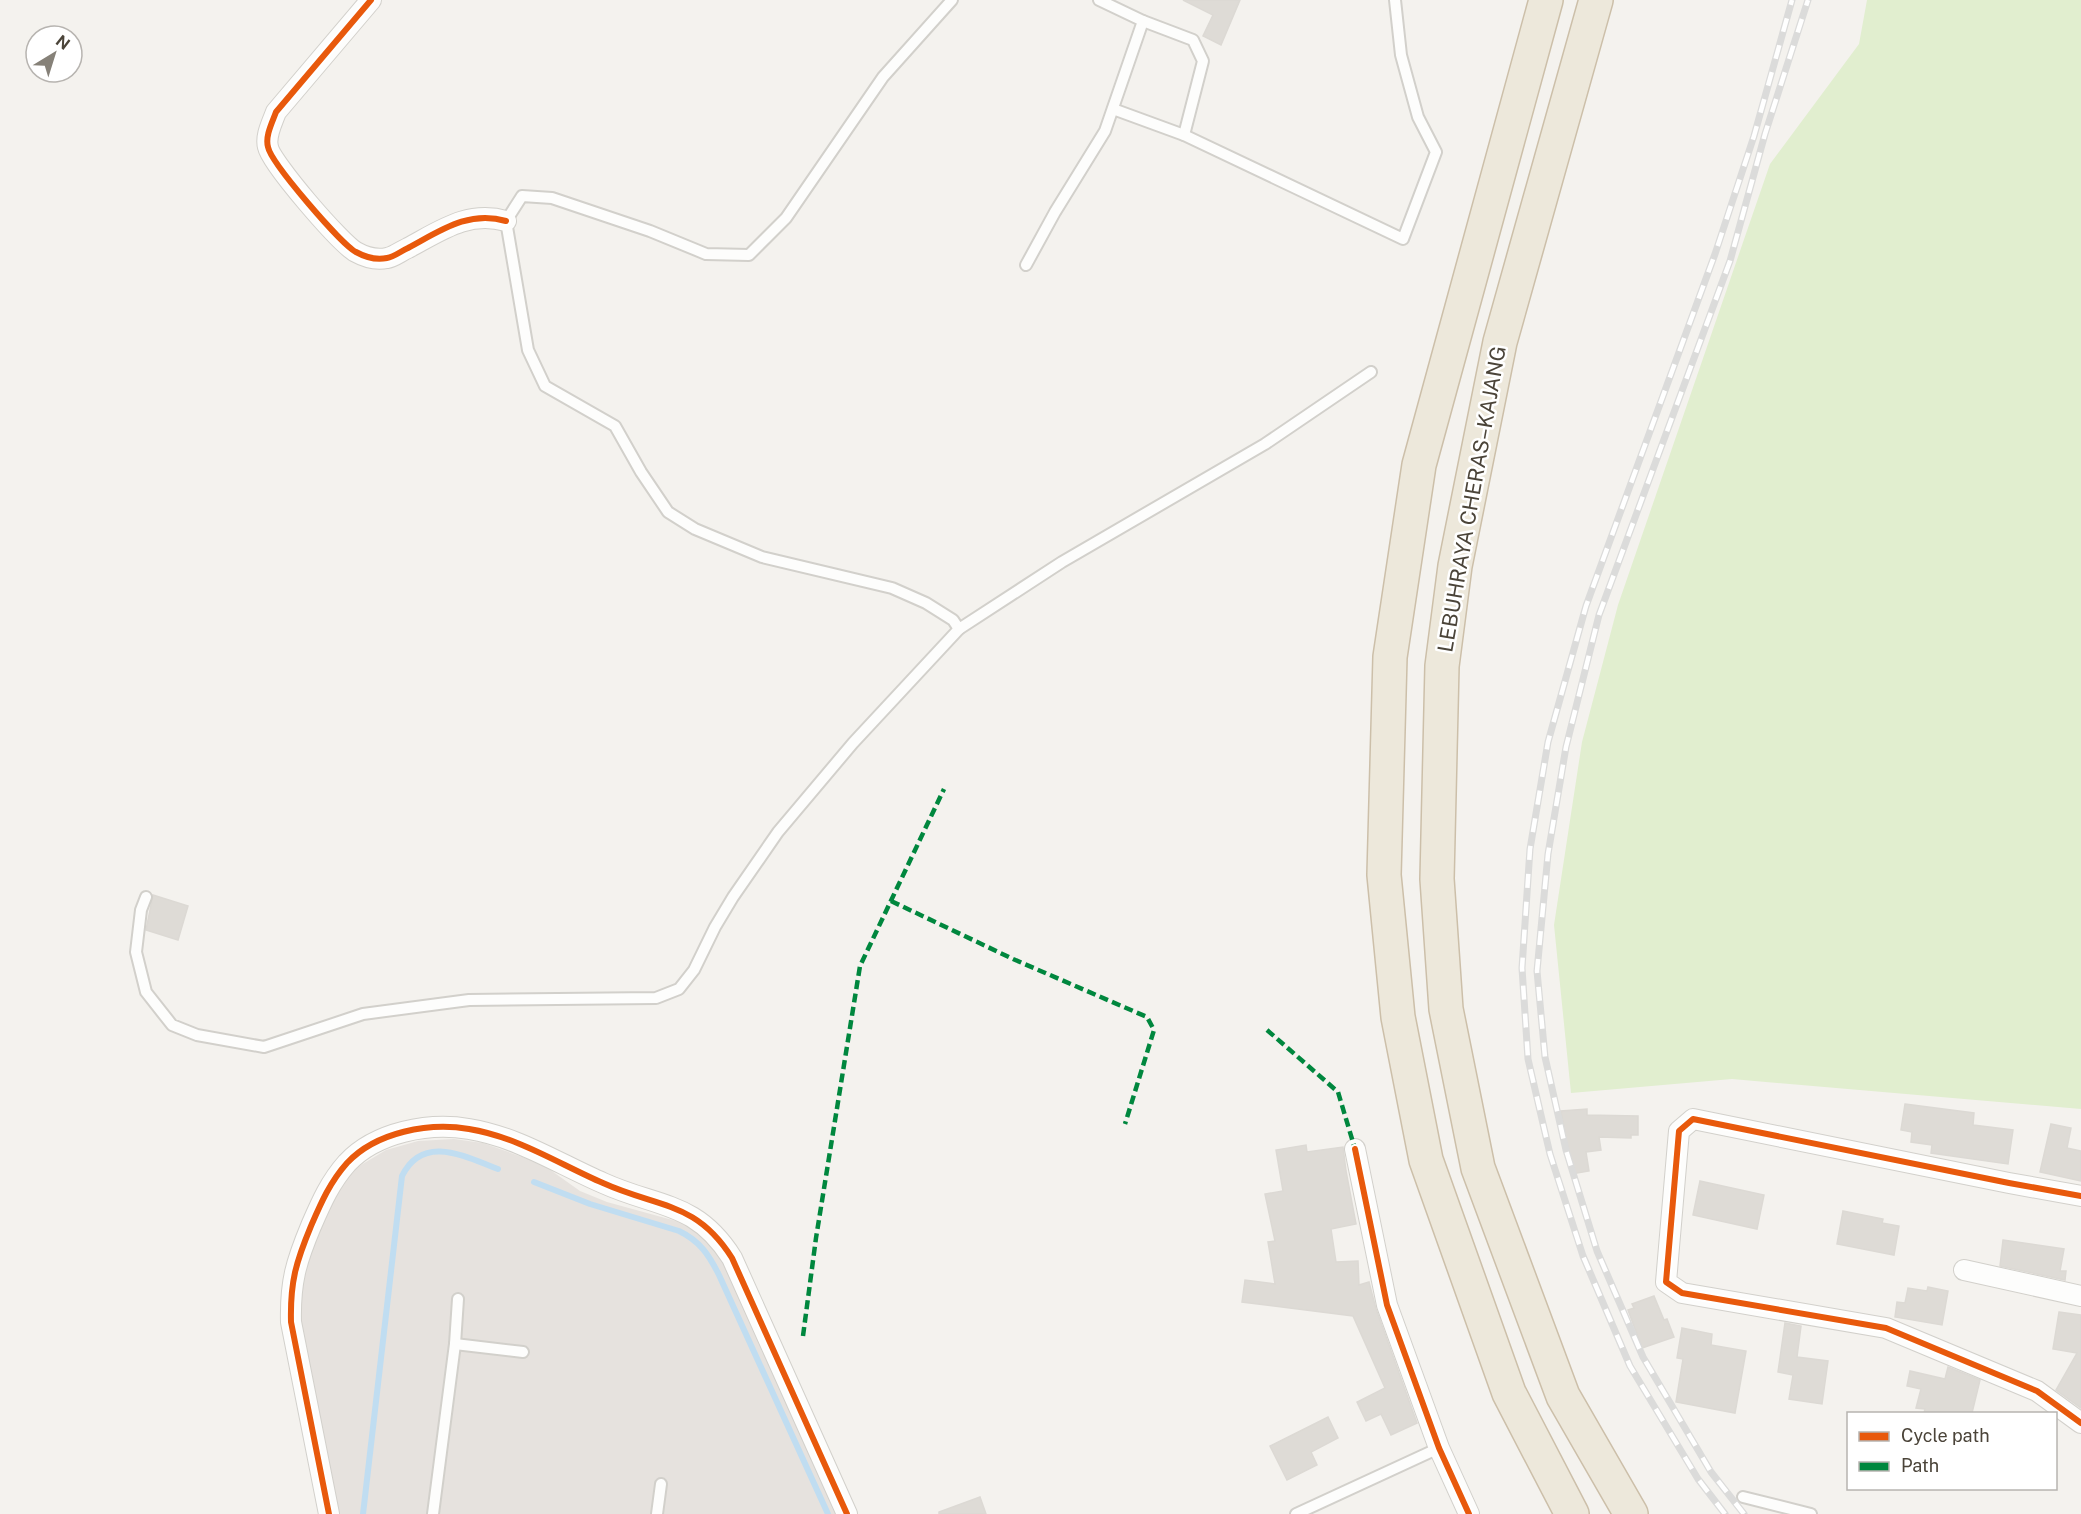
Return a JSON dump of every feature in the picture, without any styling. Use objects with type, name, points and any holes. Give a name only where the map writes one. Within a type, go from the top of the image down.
[{"type":"highway","points":[[1546,0],[1419,465],[1390,657],[1384,875],[1398,1017],[1426,1160],[1509,1393],[1572,1514]]},
{"type":"highway","name":"LEBUHRAYA CHERAS–KAJANG","points":[[1596,0],[1500,342],[1455,566],[1442,666],[1437,879],[1446,1009],[1478,1167],[1563,1396],[1631,1514]]},
{"type":"street","points":[[371,0],[276,112],[269,129],[268,147],[276,163],[341,240],[356,252],[370,258],[388,258],[457,223],[476,217],[491,216],[506,221]]},
{"type":"street","points":[[2081,1196],[1693,1119],[1679,1131],[1666,1282],[1682,1293],[1886,1328],[2037,1391],[2081,1424]]},
{"type":"street","points":[[329,1514],[291,1322],[291,1288],[297,1259],[324,1196],[348,1162],[382,1140],[402,1132],[448,1126],[496,1135],[551,1156],[618,1190],[679,1209],[696,1218],[711,1230],[732,1258],[848,1514]]},
{"type":"street","points":[[1354,1149],[1387,1305],[1439,1448],[1469,1514]]},
{"type":"street","points":[[1964,1270],[2081,1296]]},
{"type":"lane","points":[[952,0],[883,77],[786,218],[749,255],[706,254],[650,231],[552,198],[522,196],[506,221],[528,350],[545,386],[615,426],[640,472],[668,512],[695,529],[762,557],[892,588],[926,603],[953,620],[958,629]]},
{"type":"lane","points":[[1099,0],[1143,21],[1193,40],[1203,61],[1184,135]]},
{"type":"lane","points":[[1113,109],[1184,135],[1403,239],[1436,152],[1418,117],[1401,55],[1395,0]]},
{"type":"lane","points":[[1026,265],[1055,212],[1105,131],[1143,21]]},
{"type":"lane","points":[[146,897],[141,910],[136,952],[146,992],[172,1025],[197,1035],[264,1047],[363,1014],[469,1000],[656,998],[679,989],[694,970],[733,897],[778,832],[853,743],[958,629],[1062,562],[1264,444],[1371,372]]},
{"type":"lane","points":[[433,1514],[455,1344],[458,1299]]},
{"type":"lane","points":[[455,1344],[524,1352]]},
{"type":"lane","points":[[1296,1514],[1439,1448]]},
{"type":"lane","points":[[657,1514],[661,1484]]},
{"type":"lane","points":[[1743,1497],[1811,1514]]},
{"type":"shaded area","points":[[454,1139],[483,1143],[542,1164],[580,1191],[607,1202],[687,1224],[705,1237],[719,1252],[838,1514],[337,1514],[299,1317],[299,1290],[306,1260],[335,1193],[356,1168],[386,1150],[418,1141]]},
{"type":"green space","points":[[1867,0],[2081,0],[2081,1109],[1732,1079],[1571,1093],[1554,925],[1582,742],[1618,605],[1770,164],[1859,44]]},
{"type":"building","points":[[1183,0],[1240,0],[1221,45],[1203,36],[1213,15]]},
{"type":"building","points":[[153,895],[188,906],[178,940],[146,930]]},
{"type":"building","points":[[1905,1104],[1974,1113],[1973,1125],[2013,1130],[2008,1164],[1931,1153],[1932,1145],[1911,1142],[1912,1132],[1901,1130]]},
{"type":"building","points":[[1587,1109],[1587,1115],[1638,1116],[1638,1135],[1631,1135],[1631,1138],[1599,1137],[1601,1150],[1586,1152],[1589,1171],[1572,1174],[1561,1111]]},
{"type":"building","points":[[2051,1124],[2071,1128],[2067,1148],[2081,1151],[2081,1181],[2040,1172]]},
{"type":"building","points":[[1306,1145],[1307,1152],[1343,1147],[1356,1224],[1331,1229],[1336,1262],[1358,1261],[1359,1285],[1369,1282],[1376,1309],[1417,1423],[1391,1435],[1381,1414],[1366,1421],[1357,1402],[1385,1388],[1353,1316],[1242,1302],[1245,1280],[1275,1284],[1268,1242],[1275,1241],[1265,1194],[1283,1191],[1276,1150]]},
{"type":"building","points":[[1700,1181],[1764,1195],[1757,1229],[1693,1215]]},
{"type":"building","points":[[1843,1211],[1883,1219],[1882,1223],[1899,1226],[1894,1255],[1837,1244]]},
{"type":"building","points":[[2003,1240],[2064,1249],[2060,1271],[2066,1271],[2065,1280],[2000,1266]]},
{"type":"building","points":[[1928,1287],[1948,1291],[1942,1325],[1895,1317],[1897,1302],[1905,1303],[1908,1288],[1927,1291]]},
{"type":"building","points":[[1654,1296],[1674,1337],[1642,1348],[1628,1310],[1634,1308],[1632,1304]]},
{"type":"building","points":[[2059,1312],[2081,1315],[2081,1408],[2056,1390],[2077,1353],[2053,1349]]},
{"type":"building","points":[[1785,1323],[1801,1326],[1797,1357],[1828,1361],[1822,1404],[1789,1399],[1793,1375],[1778,1372]]},
{"type":"building","points":[[1682,1328],[1712,1334],[1711,1345],[1746,1351],[1735,1413],[1676,1402],[1683,1359],[1677,1358]]},
{"type":"building","points":[[1948,1367],[1980,1380],[1972,1412],[1924,1412],[1925,1409],[1916,1408],[1921,1389],[1907,1386],[1910,1371],[1945,1379]]},
{"type":"building","points":[[1328,1417],[1338,1438],[1311,1452],[1317,1465],[1287,1480],[1270,1446]]},
{"type":"building","points":[[980,1497],[986,1514],[939,1514],[939,1512]]},
{"type":"waterway","points":[[363,1514],[402,1176],[411,1163],[421,1155],[433,1152],[459,1155],[498,1169]]},
{"type":"waterway","points":[[534,1182],[590,1204],[679,1231],[693,1239],[703,1249],[719,1275],[828,1514]]},
{"type":"railway","points":[[1725,1514],[1698,1479],[1630,1366],[1583,1256],[1550,1154],[1528,1059],[1522,968],[1530,849],[1548,742],[1586,606],[1715,254],[1754,136],[1792,0]]},
{"type":"railway","points":[[1744,1514],[1711,1472],[1643,1357],[1597,1251],[1566,1150],[1545,1057],[1537,971],[1548,854],[1566,747],[1599,615],[1730,261],[1765,134],[1808,0]]},
{"type":"marked path","points":[[803,1336],[816,1238],[860,966],[944,789]]},
{"type":"marked path","points":[[891,901],[1013,959],[1147,1017],[1154,1030],[1125,1124]]},
{"type":"marked path","points":[[1267,1030],[1338,1092],[1355,1149]]},
{"type":"cycle path","points":[[371,0],[276,112],[267,138],[272,156],[293,185],[336,234],[356,252],[367,257],[379,259],[390,257],[443,229],[467,220],[492,218],[506,221]]},
{"type":"cycle path","points":[[2081,1196],[1693,1119],[1679,1131],[1666,1282],[1682,1293],[1886,1328],[2037,1391],[2081,1423]]},
{"type":"cycle path","points":[[329,1514],[291,1322],[293,1284],[298,1262],[322,1201],[347,1163],[359,1152],[388,1137],[437,1127],[469,1129],[504,1138],[603,1183],[675,1208],[704,1226],[718,1239],[732,1258],[847,1514]]},
{"type":"cycle path","points":[[1355,1149],[1387,1305],[1439,1448],[1469,1514]]}]
